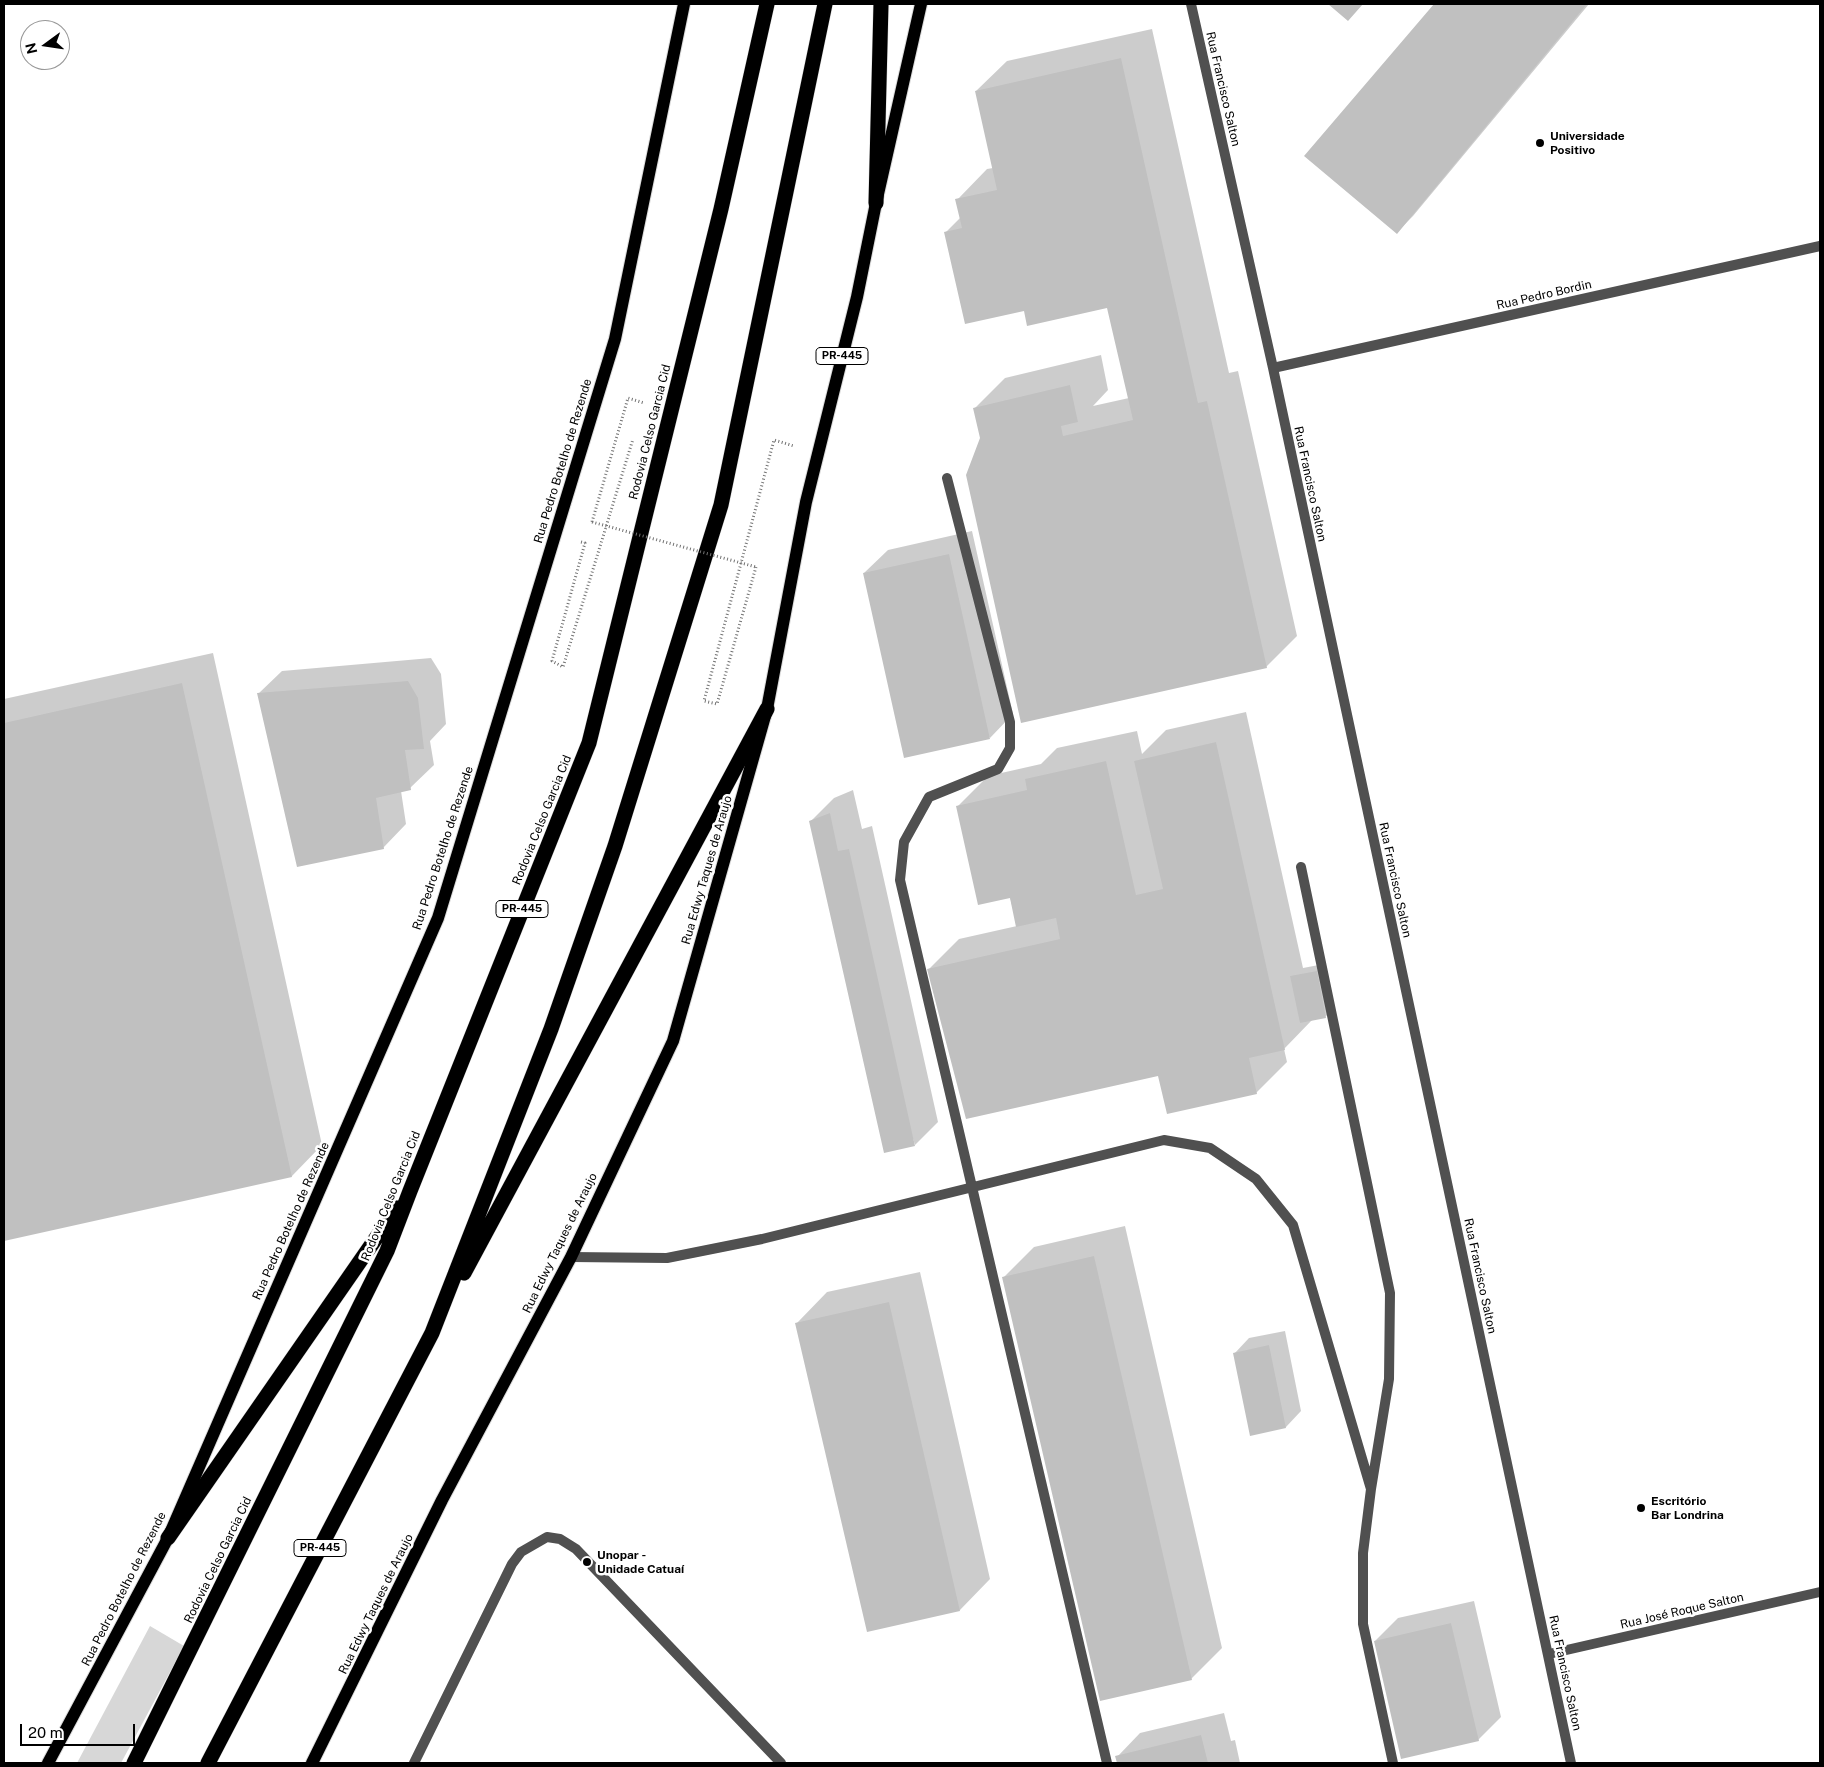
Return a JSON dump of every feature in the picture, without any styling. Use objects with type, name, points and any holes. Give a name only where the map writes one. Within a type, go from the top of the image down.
[{"type":"highway","name":"Rodovia Celso Garcia Cid","points":[[134,1763],[387,1251],[588,743],[721,208],[767,4]]},
{"type":"highway","name":"PR-445","points":[[208,1763],[432,1333],[554,1020],[615,846],[721,505],[825,4]]},
{"type":"highway","points":[[876,203],[880,4]]},
{"type":"highway","points":[[432,1333],[767,709]]},
{"type":"highway","points":[[168,1538],[410,1190]]},
{"type":"main road","name":"Rua Pedro Botelho de Rezende","points":[[48,1763],[168,1538],[438,918],[615,339],[684,4]]},
{"type":"main road","name":"PR-445","points":[[767,709],[806,502],[857,297],[921,4]]},
{"type":"main road","name":"Rua Edwy Taques de Araujo","points":[[312,1763],[442,1500],[571,1257],[673,1041],[767,709]]},
{"type":"street","name":"Rua Francisco Salton","points":[[1191,4],[1273,368],[1571,1763]]},
{"type":"street","name":"Rua Pedro Bordin","points":[[1273,368],[1820,246]]},
{"type":"street","points":[[947,478],[1010,722],[1010,748],[998,768],[929,797],[904,842],[900,880],[1107,1763]]},
{"type":"street","points":[[1301,867],[1390,1293],[1389,1379],[1371,1489],[1363,1553],[1363,1624],[1393,1763]]},
{"type":"street","points":[[571,1257],[667,1258],[762,1239],[1164,1140],[1210,1148],[1256,1179],[1293,1225],[1371,1489]]},
{"type":"street","points":[[414,1763],[512,1564],[522,1552],[547,1537],[560,1539],[576,1549],[781,1763]]},
{"type":"street","name":"Rua José Roque Salton","points":[[1549,1654],[1820,1592]]},
{"type":"path","points":[[641,412],[644,403],[628,398],[592,522],[756,567],[717,704],[704,701],[774,440],[796,446]]},
{"type":"path","points":[[585,543],[552,661],[563,667],[635,431]]},
{"type":"shaded area","points":[[150,1626],[184,1646],[121,1763],[77,1763]]},
{"type":"building","points":[[1328,4],[1363,4],[1348,21]]},
{"type":"building","points":[[1434,4],[1587,4],[1397,234],[1304,156]]},
{"type":"building","points":[[1121,58],[1198,403],[1207,401],[1267,668],[1021,723],[966,475],[980,438],[973,408],[1070,385],[1078,422],[1061,426],[1063,436],[1133,420],[1107,308],[1027,326],[1024,311],[965,324],[944,232],[962,228],[955,199],[997,190],[975,91]]},
{"type":"building","points":[[949,554],[990,739],[904,758],[863,573]]},
{"type":"building","points":[[408,681],[418,698],[424,749],[405,750],[411,790],[376,798],[384,849],[297,867],[257,693]]},
{"type":"building","points":[[182,683],[292,1177],[4,1241],[4,723]]},
{"type":"building","points":[[1216,742],[1285,1050],[1249,1058],[1257,1094],[1167,1114],[1158,1076],[966,1119],[927,969],[1060,939],[1056,918],[1016,927],[1010,898],[978,905],[956,806],[1027,790],[1025,779],[1106,761],[1136,895],[1163,889],[1134,761]]},
{"type":"building","points":[[830,813],[838,851],[849,849],[915,1146],[884,1153],[809,821]]},
{"type":"building","points":[[1317,971],[1326,1018],[1300,1023],[1290,976]]},
{"type":"building","points":[[1094,1256],[1192,1680],[1100,1701],[1002,1277]]},
{"type":"building","points":[[889,1302],[960,1611],[867,1632],[795,1323]]},
{"type":"building","points":[[1269,1345],[1286,1428],[1250,1436],[1233,1353]]},
{"type":"building","points":[[1451,1623],[1479,1741],[1401,1759],[1374,1641]]},
{"type":"building","points":[[1201,1735],[1208,1763],[1117,1763],[1115,1756]]},
{"type":"place","name":"Universidade Positivo","points":[[1540,143]]},
{"type":"place","name":"Escritório Bar Londrina","points":[[1641,1508]]},
{"type":"place","name":"Unopar - Unidade Catuaí","points":[[587,1562]]}]
